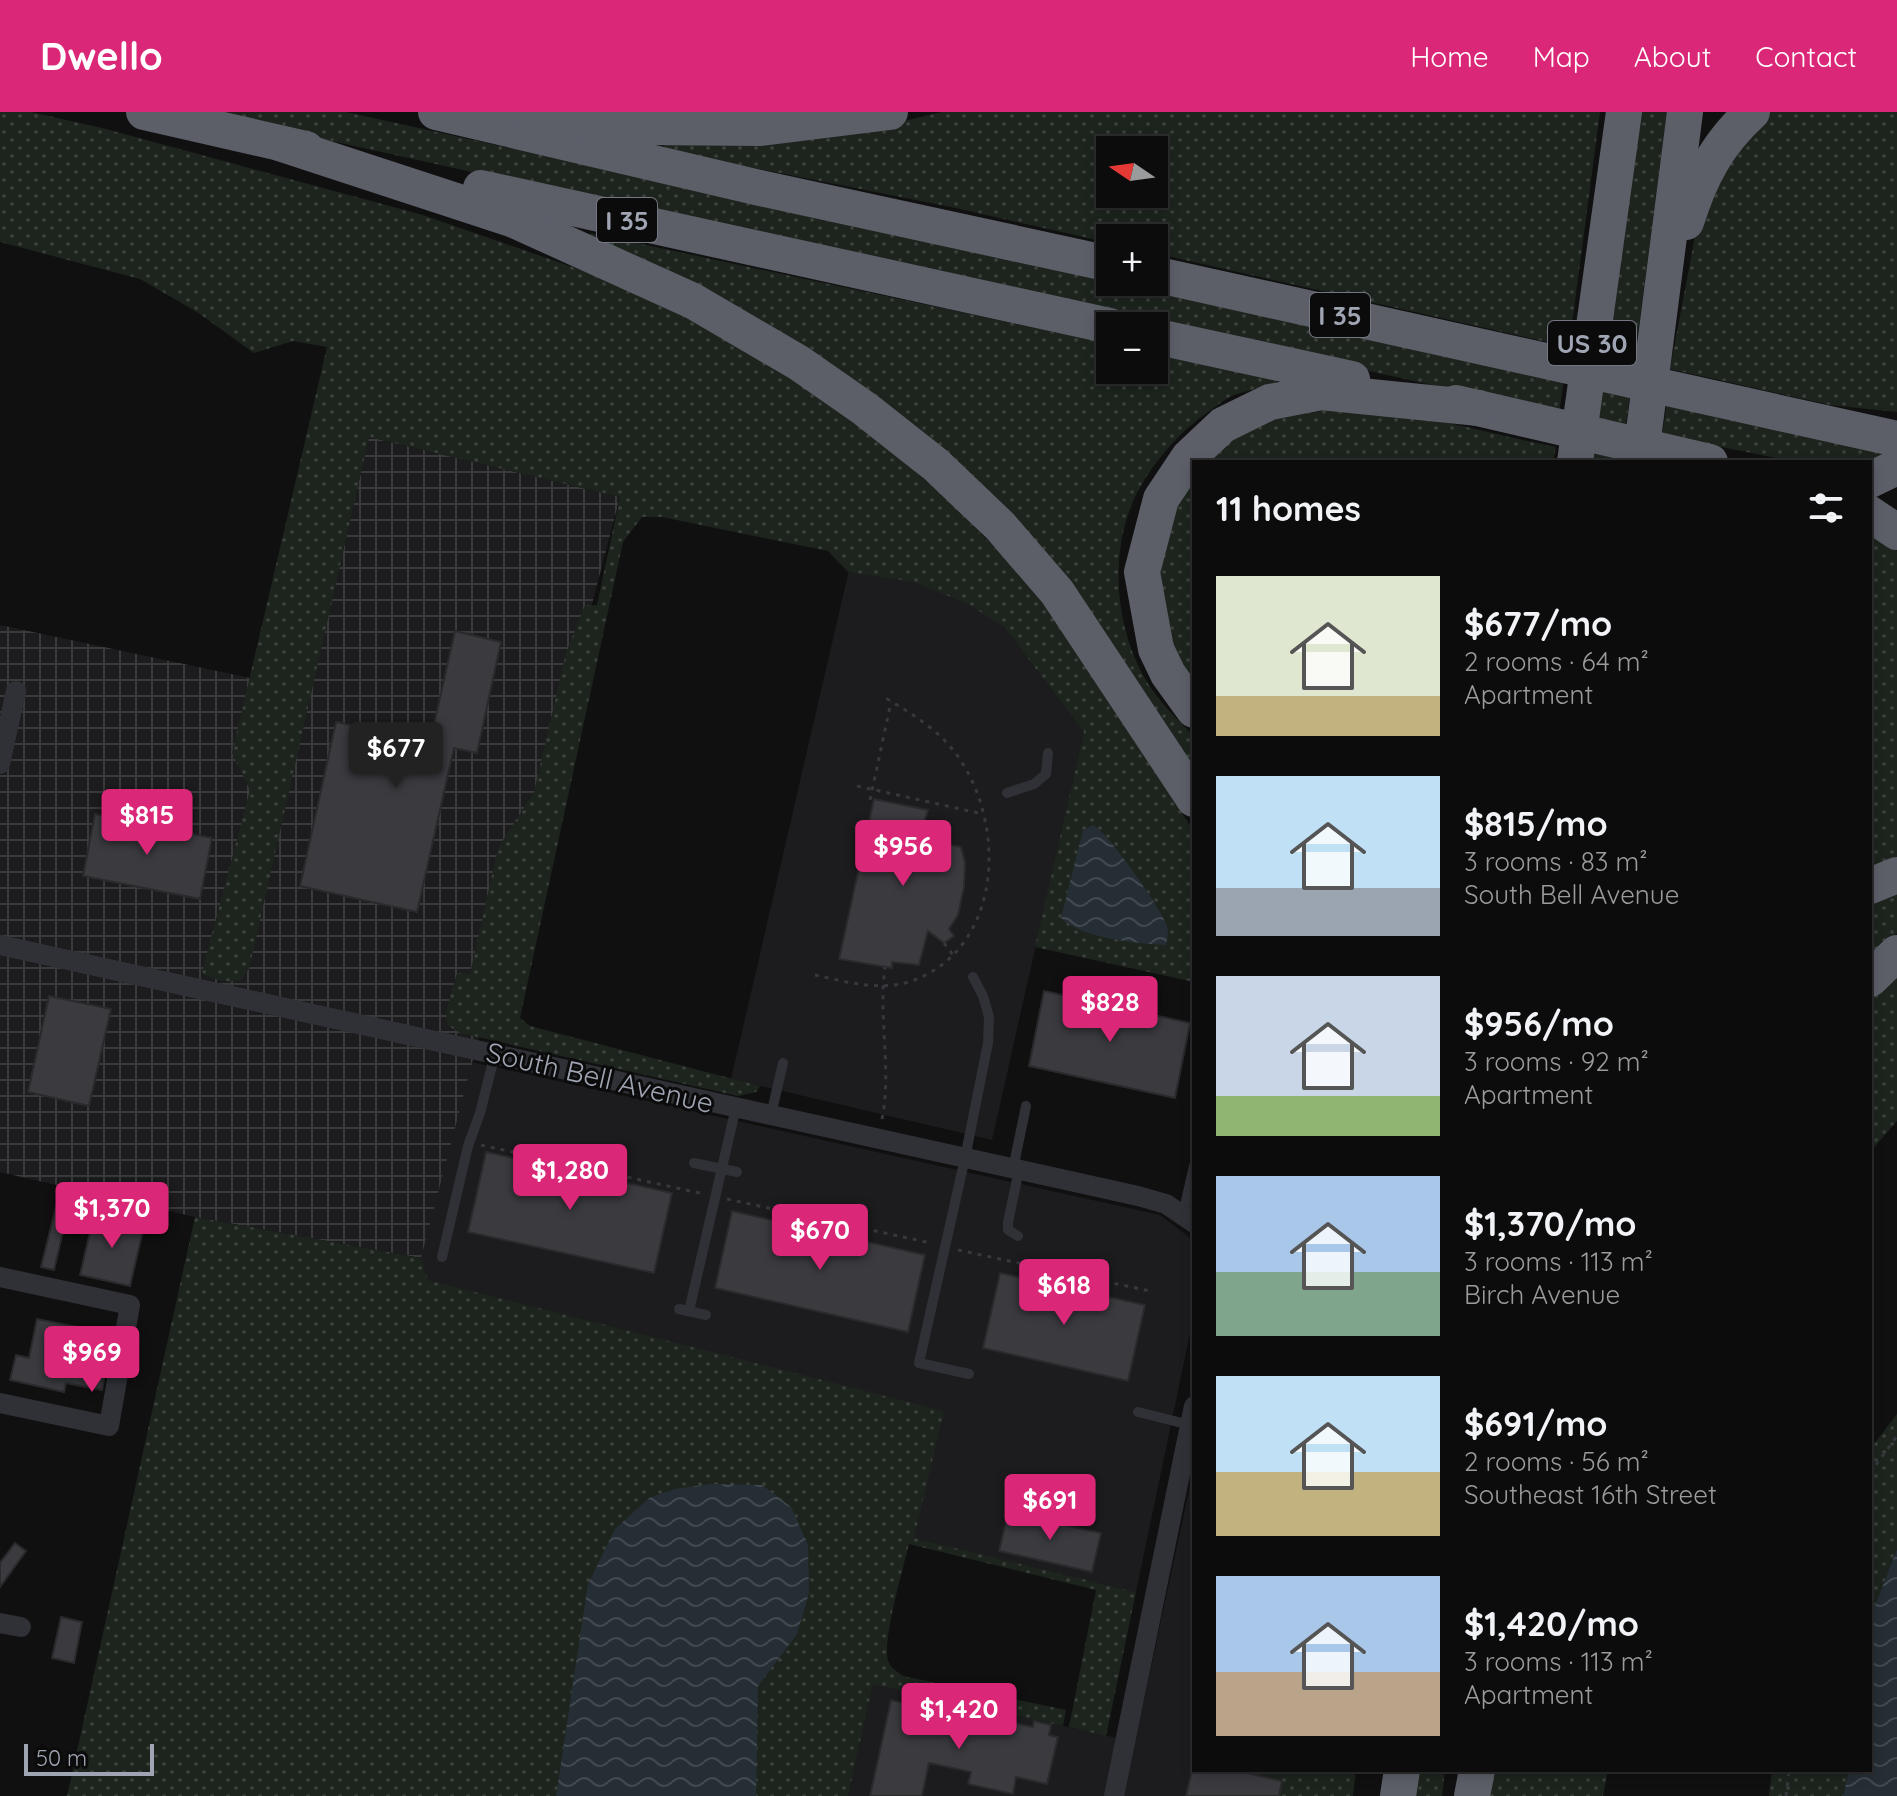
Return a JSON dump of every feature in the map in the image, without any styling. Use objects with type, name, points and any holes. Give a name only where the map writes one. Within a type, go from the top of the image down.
[{"type":"highway","name":"I 35","points":[[144,112],[1096,323]]},
{"type":"highway","name":"I 35","points":[[436,112],[760,188],[1096,261]]},
{"type":"highway","points":[[524,112],[639,127],[761,128],[890,112]]},
{"type":"highway","name":"US 30","points":[[1575,460],[1624,112]]},
{"type":"highway","name":"US 30","points":[[1640,460],[1685,112]]},
{"type":"highway","points":[[1659,315],[1697,185],[1718,150],[1752,112]]},
{"type":"highway","points":[[282,144],[514,220],[679,294],[799,363],[865,409],[947,475],[1000,526],[1057,592],[1192,796]]},
{"type":"highway","name":"I 35","points":[[1168,277],[1897,439]]},
{"type":"highway","name":"I 35","points":[[1168,339],[1700,460]]},
{"type":"highway","points":[[1192,707],[1168,674],[1156,649],[1142,572],[1161,499],[1189,457],[1223,425],[1270,402],[1321,392],[1479,408]]},
{"type":"highway","points":[[1770,411],[1897,422]]},
{"type":"highway","points":[[1872,479],[1897,467]]},
{"type":"highway","points":[[1872,499],[1897,504]]},
{"type":"highway","points":[[1872,515],[1897,532]]},
{"type":"highway","points":[[1872,885],[1897,875]]},
{"type":"highway","points":[[1872,977],[1897,953]]},
{"type":"highway","points":[[1384,1796],[1386,1772]]},
{"type":"highway","points":[[1398,1796],[1402,1772]]},
{"type":"highway","points":[[1462,1796],[1466,1772]]},
{"type":"highway","points":[[1472,1796],[1477,1772]]},
{"type":"street","points":[[0,764],[16,691]]},
{"type":"street","name":"South Bell Avenue","points":[[0,945],[1138,1196],[1166,1204],[1188,1219]]},
{"type":"street","points":[[0,1277],[130,1305],[109,1426],[0,1403]]},
{"type":"street","points":[[1114,1796],[1192,1415]]},
{"type":"street","points":[[0,1623],[21,1627]]},
{"type":"lane","points":[[1007,793],[1034,784],[1046,774],[1048,753]]},
{"type":"lane","points":[[969,1374],[919,1363],[988,1043],[989,1017],[973,977]]},
{"type":"lane","points":[[442,1257],[469,1142],[495,1054]]},
{"type":"lane","points":[[771,1115],[783,1063]]},
{"type":"lane","points":[[1018,1236],[1008,1230],[1008,1222],[1026,1106]]},
{"type":"lane","points":[[706,1315],[684,1310],[736,1107]]},
{"type":"lane","points":[[694,1163],[737,1172]]},
{"type":"lane","points":[[1188,1219],[1192,1184]]},
{"type":"lane","points":[[1138,1412],[1192,1415]]},
{"type":"path","points":[[815,975],[863,986],[915,980],[940,966],[963,946],[981,910],[990,861],[990,839],[985,814],[961,759],[940,735],[884,697]]},
{"type":"path","points":[[870,800],[891,702]]},
{"type":"path","points":[[857,786],[985,814]]},
{"type":"path","points":[[944,943],[953,955]]},
{"type":"path","points":[[879,1139],[887,1096],[885,967]]},
{"type":"path","points":[[469,1142],[715,1197]]},
{"type":"path","points":[[1872,1470],[1897,1436]]},
{"type":"path","points":[[1786,1796],[1789,1772]]},
{"type":"shaded area","points":[[0,112],[31,112],[102,128],[423,215],[627,286],[752,353],[848,415],[943,495],[1032,586],[1097,679],[1192,829],[1192,982],[1035,947],[1084,732],[1004,627],[970,605],[915,582],[848,572],[828,551],[662,517],[642,517],[623,542],[520,1018],[530,1026],[760,1086],[756,1092],[738,1096],[460,1033],[447,1025],[446,1011],[457,973],[470,974],[498,848],[534,792],[566,653],[585,605],[597,605],[620,497],[369,437],[249,969],[240,981],[220,980],[206,975],[202,972],[250,790],[232,753],[327,347],[293,341],[254,353],[197,312],[140,279],[0,242]]},
{"type":"shaded area","points":[[201,112],[346,112],[1096,277],[1096,296],[1168,296],[1168,293],[1564,380],[1559,413],[1168,326],[1168,312],[1103,312]]},
{"type":"shaded area","points":[[942,112],[1600,112],[1569,347],[1168,256],[1168,224],[1096,224],[1096,240],[951,207],[663,150],[665,144],[870,129]]},
{"type":"shaded area","points":[[1639,112],[1667,112],[1621,460],[1593,460]]},
{"type":"shaded area","points":[[1770,112],[1897,112],[1897,412],[1830,405],[1670,369],[1702,199],[1751,128]]},
{"type":"shaded area","points":[[590,233],[1096,341],[1096,384],[1168,384],[1168,357],[1276,380],[1276,385],[1226,399],[1173,443],[1137,492],[1125,525],[1119,591],[1127,635],[1148,684],[1192,734],[1192,782],[981,494],[591,243]]},
{"type":"shaded area","points":[[1311,402],[1372,408],[1556,447],[1553,460],[1192,460],[1192,700],[1170,672],[1154,638],[1146,601],[1145,563],[1153,525],[1167,490],[1189,459],[1228,426],[1275,409]]},
{"type":"shaded area","points":[[1667,402],[1887,453],[1872,460],[1786,460],[1662,435]]},
{"type":"shaded area","points":[[369,437],[620,497],[421,1258],[195,1217],[0,1172],[0,625],[311,691]]},
{"type":"shaded area","points":[[865,501],[1004,627],[1084,732],[992,1140],[731,1079]]},
{"type":"shaded area","points":[[1872,532],[1897,551],[1897,859],[1872,872]]},
{"type":"shaded area","points":[[1897,888],[1897,933],[1872,957],[1872,899]]},
{"type":"shaded area","points":[[1897,966],[1897,1121],[1872,1150],[1872,992]]},
{"type":"shaded area","points":[[472,1062],[1160,1215],[1189,1237],[1192,1243],[1192,1324],[1136,1592],[913,1538],[943,1412],[428,1280],[420,1258]]},
{"type":"shaded area","points":[[195,1217],[421,1258],[428,1280],[944,1411],[914,1538],[1136,1592],[1106,1736],[1069,1727],[1096,1590],[909,1544],[888,1641],[887,1654],[891,1667],[903,1676],[1066,1710],[1063,1726],[873,1684],[848,1796],[67,1796]]},
{"type":"shaded area","points":[[1897,1414],[1897,1549],[1872,1613],[1872,1446]]},
{"type":"shaded area","points":[[1192,1476],[1192,1772],[1243,1772],[1282,1781],[1279,1796],[848,1796],[873,1683],[1135,1742]]},
{"type":"shaded area","points":[[1243,1772],[1356,1772],[1353,1796],[1279,1796],[1282,1781]]},
{"type":"shaded area","points":[[1417,1772],[1445,1772],[1442,1796],[1413,1796]]},
{"type":"shaded area","points":[[1492,1772],[1608,1772],[1603,1796],[1488,1796]]},
{"type":"shaded area","points":[[1772,1772],[1849,1772],[1843,1796],[1769,1796]]},
{"type":"water","points":[[1093,825],[1121,855],[1155,904],[1167,926],[1166,945],[1095,935],[1061,918],[1083,830]]},
{"type":"water","points":[[710,1484],[762,1485],[791,1507],[808,1545],[809,1593],[797,1634],[758,1686],[756,1796],[556,1796],[588,1584],[615,1529],[649,1498],[675,1489]]},
{"type":"water","points":[[1897,1549],[1897,1796],[1843,1796],[1849,1772],[1872,1772],[1872,1613]]},
{"type":"building","points":[[455,631],[501,642],[477,753],[454,748],[417,912],[300,886],[336,722],[430,742]]},
{"type":"building","points":[[874,799],[928,810],[924,823],[950,829],[946,844],[961,847],[965,863],[964,887],[958,915],[949,929],[954,936],[944,943],[928,931],[919,965],[892,962],[892,968],[839,959]]},
{"type":"building","points":[[95,814],[212,838],[200,899],[83,876]]},
{"type":"building","points":[[1044,991],[1190,1023],[1175,1098],[1029,1066]]},
{"type":"building","points":[[49,996],[111,1009],[89,1106],[28,1092]]},
{"type":"building","points":[[486,1152],[672,1193],[654,1273],[468,1232]]},
{"type":"building","points":[[56,1207],[68,1210],[54,1270],[41,1267]]},
{"type":"building","points":[[732,1211],[925,1255],[908,1332],[715,1288]]},
{"type":"building","points":[[94,1215],[144,1226],[130,1286],[80,1275]]},
{"type":"building","points":[[1000,1273],[1145,1305],[1128,1381],[983,1348]]},
{"type":"building","points":[[37,1319],[112,1334],[102,1390],[66,1383],[64,1392],[10,1380],[16,1355],[29,1358]]},
{"type":"building","points":[[1008,1513],[1101,1533],[1092,1572],[999,1551]]},
{"type":"building","points":[[15,1543],[26,1551],[0,1587],[0,1563]]},
{"type":"building","points":[[61,1617],[82,1622],[74,1663],[52,1658]]},
{"type":"building","points":[[891,1700],[979,1720],[980,1715],[1033,1727],[1034,1721],[1051,1725],[1049,1735],[1058,1737],[1047,1784],[1016,1777],[1013,1794],[968,1784],[971,1772],[929,1763],[922,1796],[870,1796]]},
{"type":"building","points":[[1192,1770],[1243,1772],[1282,1781],[1279,1796],[1186,1796]]}]
